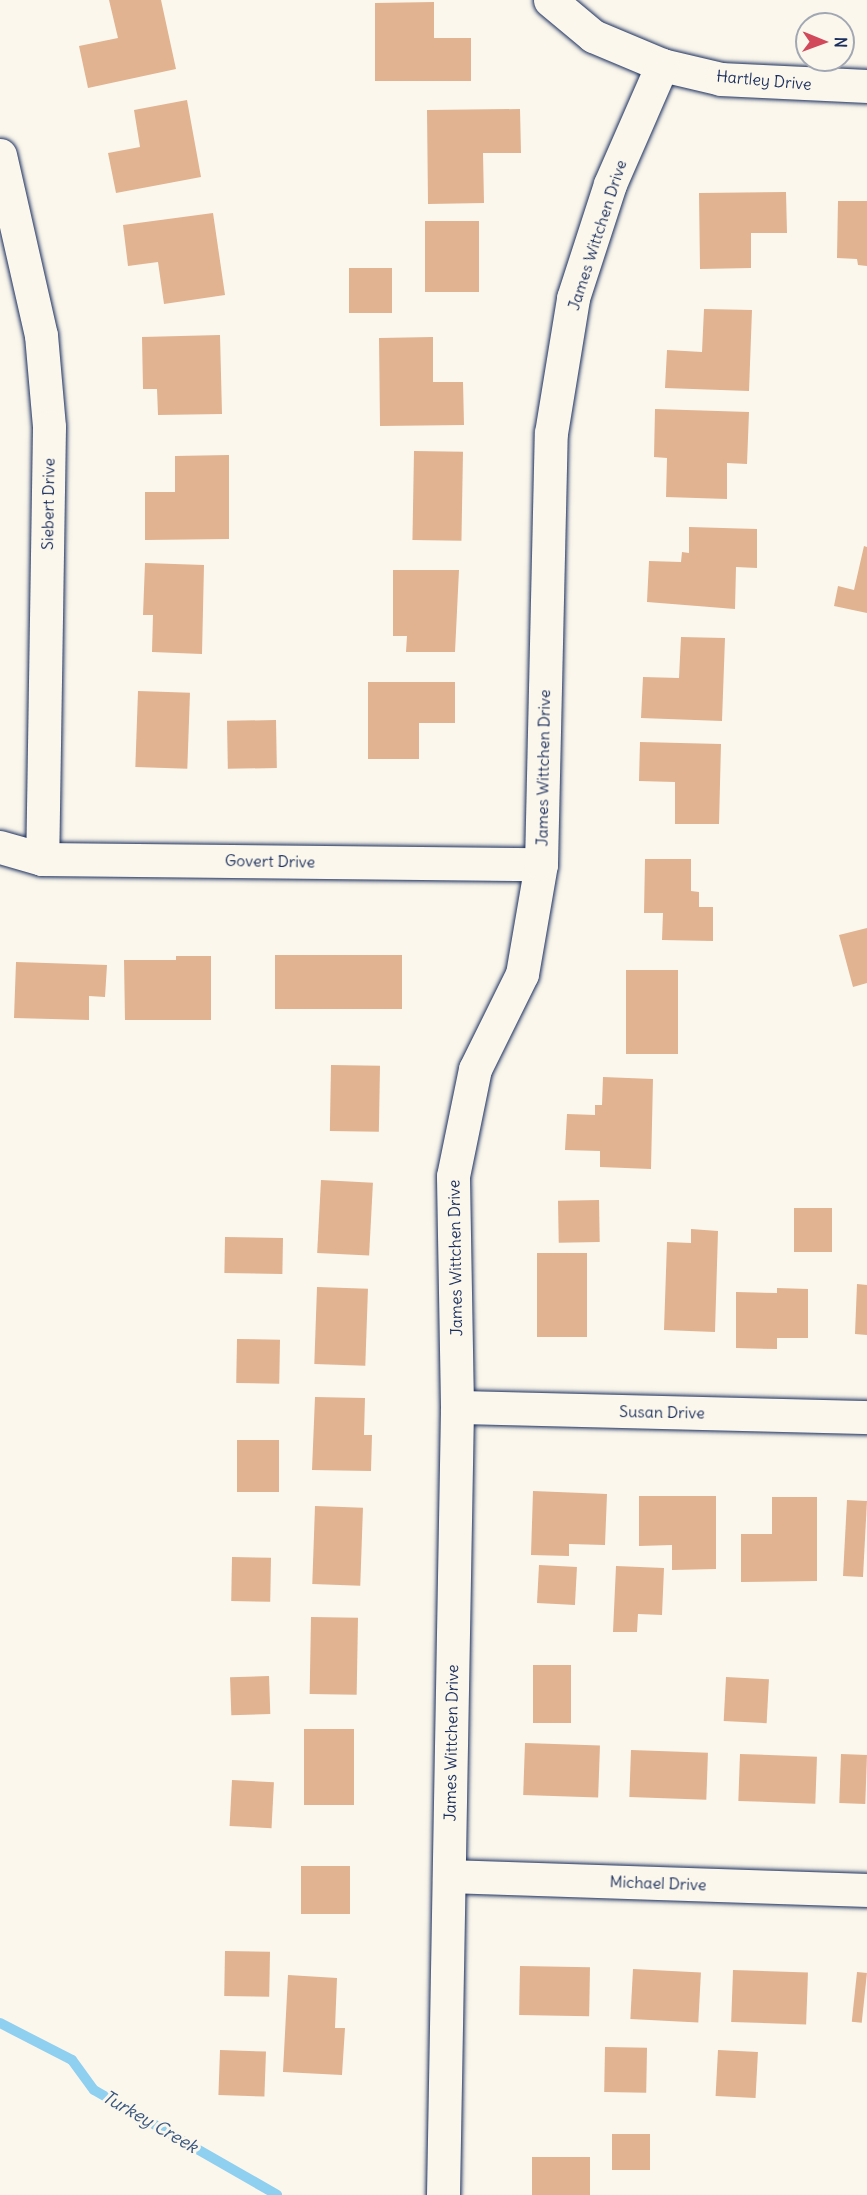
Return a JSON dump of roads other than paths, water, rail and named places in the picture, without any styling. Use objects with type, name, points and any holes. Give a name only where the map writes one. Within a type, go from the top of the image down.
[{"type":"street","name":"Hartley Drive","points":[[550,0],[593,36],[662,65],[722,79],[867,86]]},
{"type":"street","name":"James Wittchen Drive","points":[[442,2195],[458,1407],[453,1176],[475,1069],[522,974],[541,864],[551,433],[573,298],[610,184],[662,65]]},
{"type":"street","name":"Siebert Drive","points":[[0,154],[40,335],[49,427],[42,859]]},
{"type":"street","name":"Govert Drive","points":[[0,847],[42,859],[541,864]]},
{"type":"street","name":"Susan Drive","points":[[458,1407],[867,1417]]},
{"type":"street","name":"Michael Drive","points":[[449,1876],[867,1890]]},
{"type":"waterway","name":"Turkey Creek","points":[[0,2023],[72,2060],[94,2090],[277,2195]]}]
